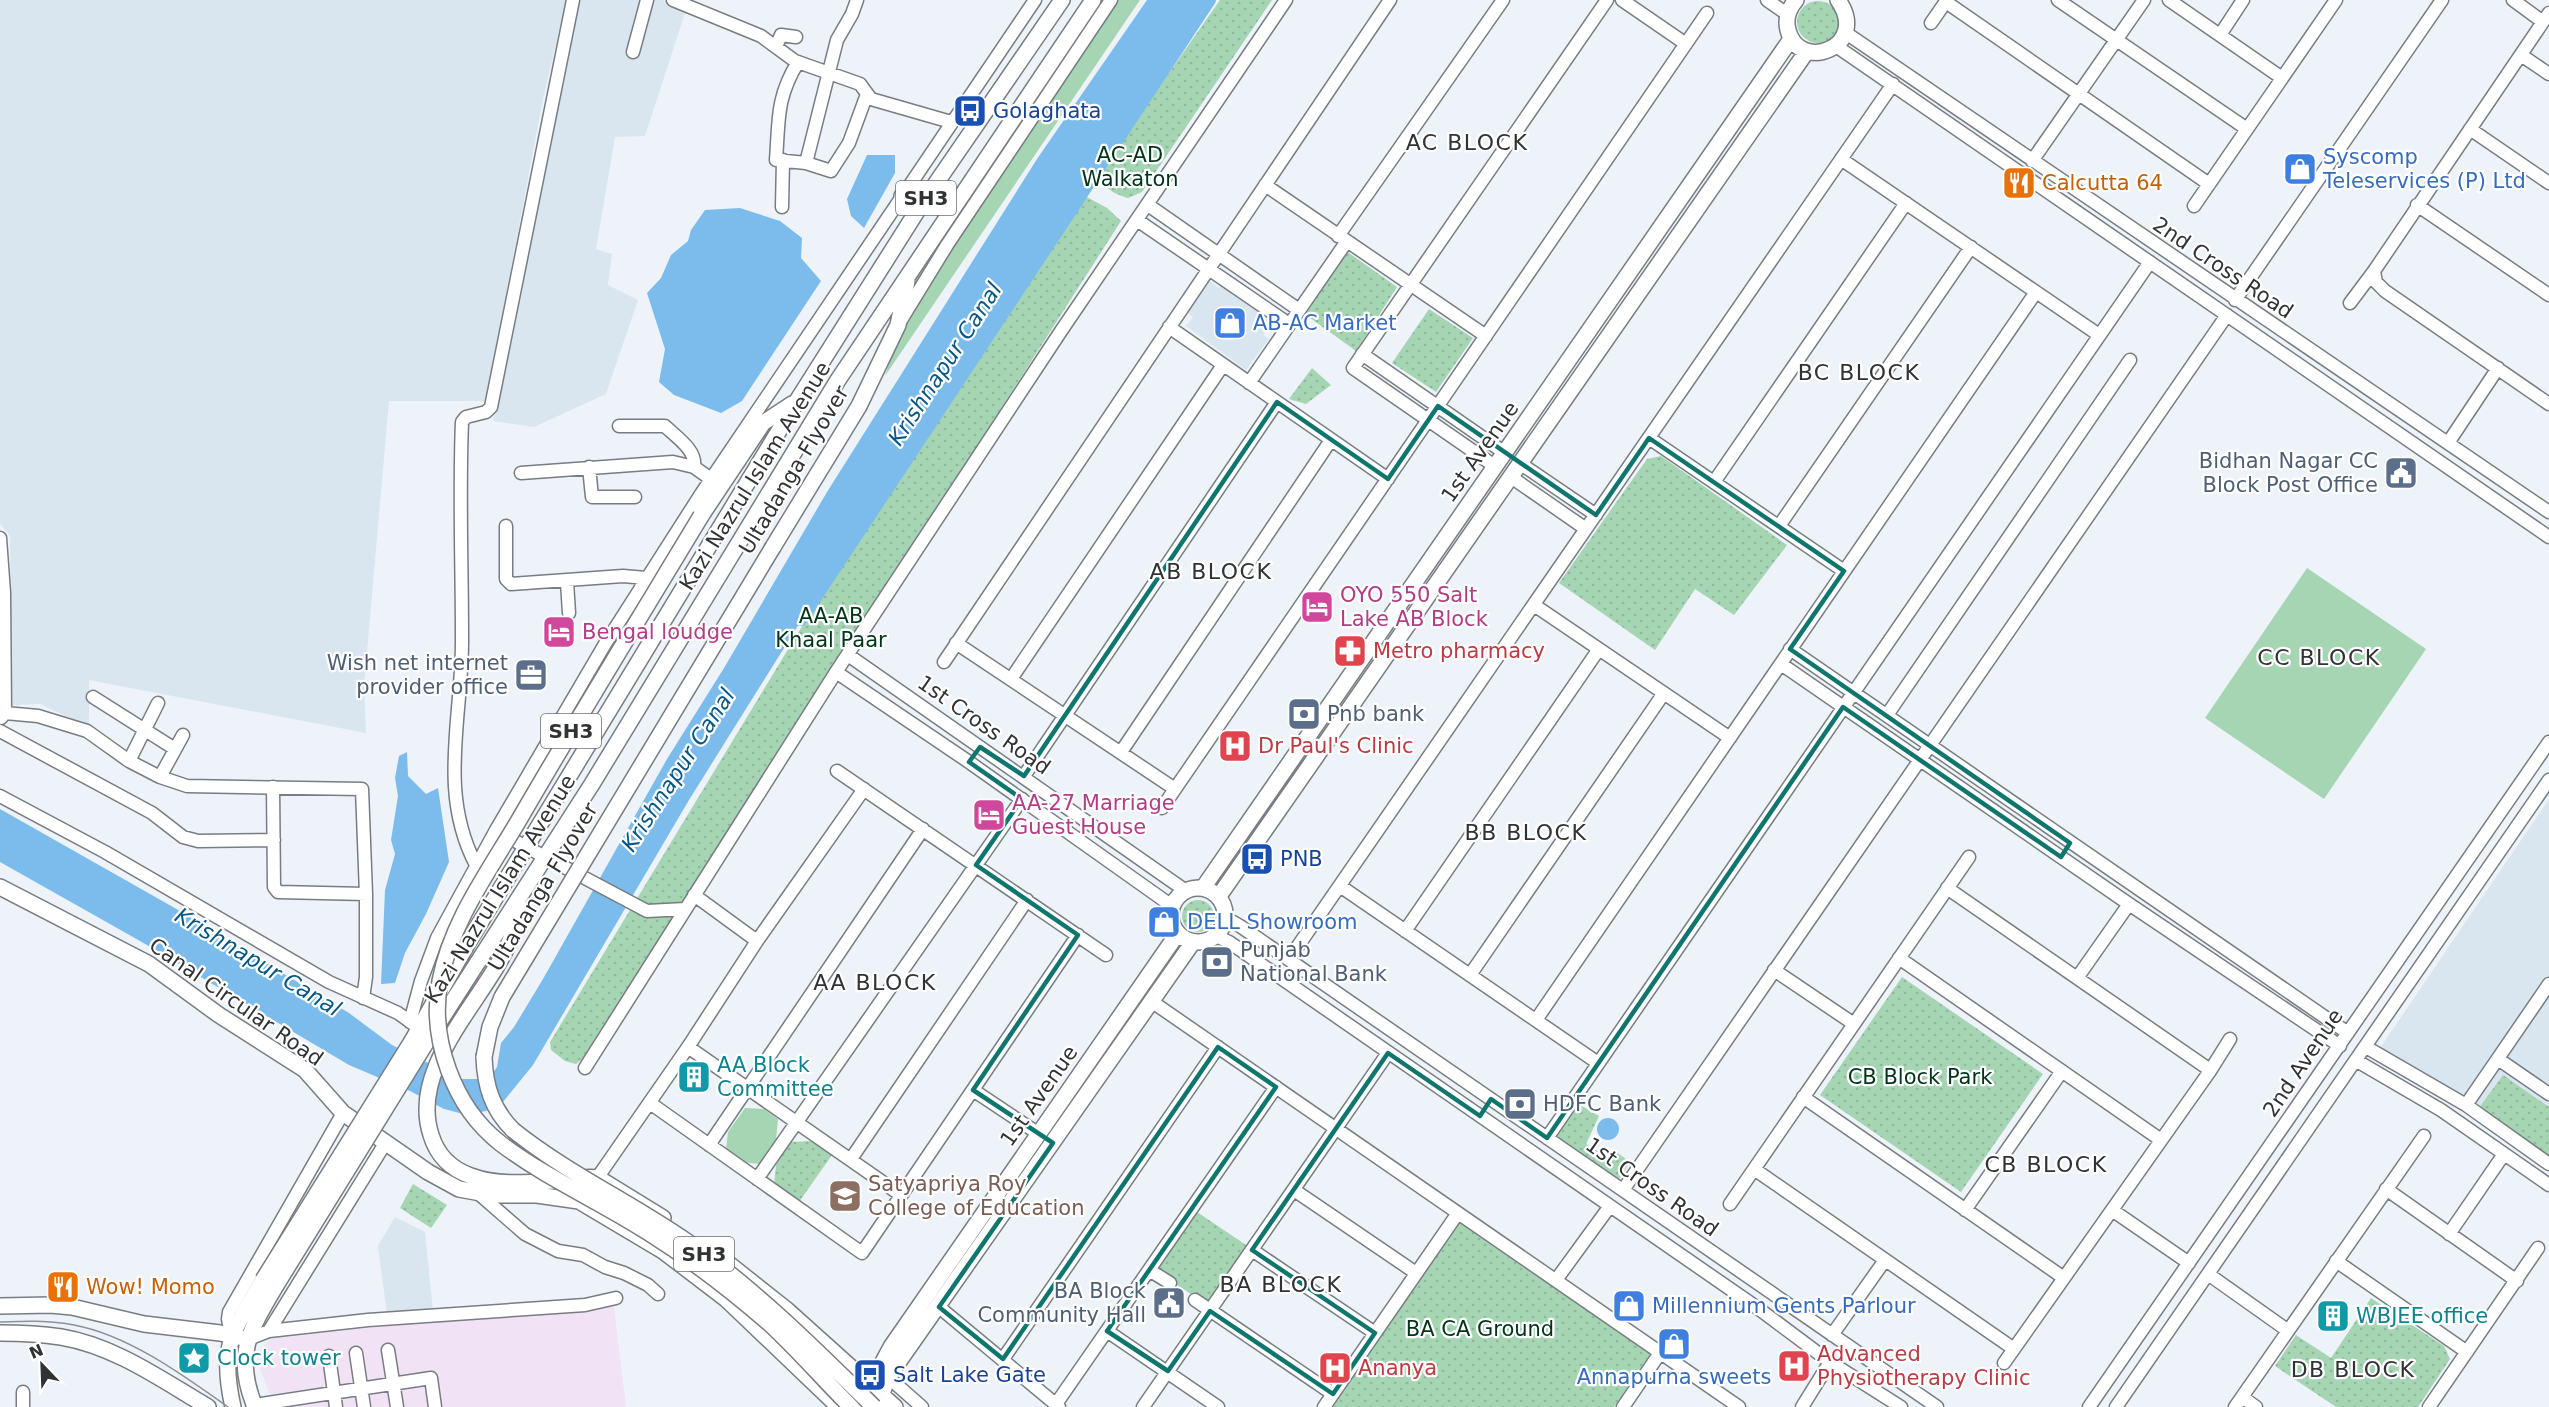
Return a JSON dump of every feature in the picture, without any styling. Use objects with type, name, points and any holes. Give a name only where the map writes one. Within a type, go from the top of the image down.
[{"type":"main road","name":"Kazi Nazrul Islam Avenue","points":[[269,1284],[417,1034],[469,941],[797,401],[920,208],[1062,0]]},
{"type":"main road","name":"Kazi Nazrul Islam Avenue","points":[[417,1034],[524,892],[826,400],[1093,0]]},
{"type":"main road","points":[[1796,0],[1786,23],[1791,39],[1807,51],[1822,52],[1836,46],[1846,33],[1848,21],[1845,10],[1838,0]]},
{"type":"main road","name":"1st Avenue","points":[[1203,888],[1791,39]]},
{"type":"main road","name":"1st Avenue","points":[[1219,896],[1807,51]]},
{"type":"main road","points":[[1706,163],[1722,173]]},
{"type":"main road","points":[[902,196],[920,208]]},
{"type":"main road","name":"Ultadanga Flyover","points":[[876,1398],[722,1268],[660,1224],[543,1154],[513,1130],[493,1104],[485,1070],[487,1036],[502,997],[859,406],[898,325],[908,274]]},
{"type":"main road","name":"Ultadanga Flyover","points":[[797,401],[763,423],[701,516],[547,771],[459,924],[440,980],[438,1019],[446,1061],[463,1101],[494,1137],[533,1164],[650,1233],[722,1284],[772,1326],[852,1407]]},
{"type":"main road","points":[[1454,526],[1469,537]]},
{"type":"main road","points":[[1309,735],[1324,745]]},
{"type":"main road","name":"Canal Circular Road","points":[[0,887],[149,964],[219,1015],[305,1070],[343,1113],[428,1172],[459,1189],[492,1195],[537,1195],[579,1201]]},
{"type":"main road","points":[[1203,888],[1219,896],[1226,910],[1226,918],[1216,936],[1205,941],[1192,942],[1178,933],[1171,920],[1172,906],[1186,891],[1203,888]]},
{"type":"main road","points":[[524,892],[511,938],[481,992],[456,1029],[441,1059],[428,1094],[426,1113],[434,1144],[448,1162],[471,1176],[506,1182],[534,1182],[588,1176],[610,1184],[688,1234],[737,1270],[787,1310],[876,1398],[895,1407]]},
{"type":"main road","name":"1st Avenue","points":[[862,1407],[876,1398],[891,1347],[1178,933]]},
{"type":"main road","points":[[876,1398],[888,1377],[1192,942]]},
{"type":"main road","points":[[1094,1053],[1108,1063]]},
{"type":"main road","points":[[579,1201],[663,1251],[726,1299],[838,1407]]},
{"type":"main road","points":[[233,1407],[226,1367],[231,1335],[269,1284]]},
{"type":"main road","points":[[253,1406],[244,1366],[248,1339],[269,1284]]},
{"type":"main road","points":[[0,1306],[72,1307],[144,1324],[248,1339]]},
{"type":"main road","points":[[0,1333],[48,1336],[76,1341],[117,1356],[166,1380],[208,1407]]},
{"type":"street","points":[[476,866],[459,824],[453,747],[462,638],[462,535],[459,476],[462,422],[466,417],[486,412],[491,407],[573,0]]},
{"type":"street","points":[[633,52],[647,0]]},
{"type":"street","points":[[673,0],[761,36],[798,62],[860,84],[871,99],[951,122]]},
{"type":"street","points":[[806,163],[837,40],[857,0]]},
{"type":"street","name":"Kazi Nazrul Islam Avenue","points":[[417,1034],[421,981],[437,938],[496,830],[646,578],[1035,0]]},
{"type":"street","points":[[898,325],[947,244],[1111,0]]},
{"type":"street","points":[[585,1068],[836,672],[1286,0]]},
{"type":"street","points":[[944,662],[1390,0]]},
{"type":"street","points":[[1249,383],[1299,310],[1343,238],[1503,0]]},
{"type":"street","points":[[1496,467],[1353,368],[1607,0]]},
{"type":"street","points":[[1622,0],[1686,44]]},
{"type":"street","points":[[1767,0],[1788,14]]},
{"type":"street","points":[[2058,0],[2247,129]]},
{"type":"street","points":[[2032,161],[2144,0]]},
{"type":"street","points":[[2169,0],[2283,78]]},
{"type":"street","points":[[2220,35],[2243,0]]},
{"type":"street","points":[[2194,206],[2336,0]]},
{"type":"street","points":[[2235,300],[2442,0]]},
{"type":"street","points":[[2350,303],[2546,18],[2513,0]]},
{"type":"street","points":[[1931,23],[1947,1],[2209,184]]},
{"type":"street","points":[[1162,808],[1707,13]]},
{"type":"street","name":"2nd Cross Road","points":[[1846,33],[2549,512]]},
{"type":"street","points":[[776,47],[782,35],[796,37]]},
{"type":"street","name":"2nd Cross Road","points":[[1836,46],[2549,537]]},
{"type":"street","points":[[2521,55],[2549,74]]},
{"type":"street","points":[[798,62],[786,82],[777,119],[776,160],[806,163],[831,171],[849,143],[867,94]]},
{"type":"street","points":[[1289,959],[1893,84]]},
{"type":"street","points":[[1922,105],[1930,91]]},
{"type":"street","points":[[2470,129],[2549,183]]},
{"type":"street","points":[[1841,159],[2099,335]]},
{"type":"street","points":[[782,207],[783,160]]},
{"type":"street","points":[[1265,185],[1486,336]]},
{"type":"street","points":[[1714,482],[1906,203]]},
{"type":"street","points":[[1148,204],[1299,310]]},
{"type":"street","points":[[2418,205],[2549,295]]},
{"type":"street","points":[[1137,220],[1289,324]]},
{"type":"street","points":[[1779,526],[1971,247]]},
{"type":"street","points":[[1547,1138],[2150,262]]},
{"type":"street","points":[[2374,271],[2376,282],[2385,291],[2549,404]]},
{"type":"street","points":[[2187,288],[2197,274]]},
{"type":"street","points":[[1536,1020],[2036,292]]},
{"type":"street","points":[[1623,1190],[2227,315]]},
{"type":"street","points":[[1169,327],[1388,480]]},
{"type":"street","points":[[1362,354],[1505,453]]},
{"type":"street","points":[[1887,716],[2130,360]]},
{"type":"street","points":[[1011,679],[1223,364]]},
{"type":"street","points":[[2448,443],[2498,368]]},
{"type":"street","points":[[1024,777],[1277,402]]},
{"type":"street","points":[[2392,429],[2403,412]]},
{"type":"street","points":[[619,426],[665,426],[693,455],[694,467]]},
{"type":"street","points":[[1649,438],[1844,571]]},
{"type":"street","points":[[1121,752],[1331,440]]},
{"type":"street","points":[[521,473],[673,462],[694,467],[711,479]]},
{"type":"street","points":[[1521,464],[1596,515]]},
{"type":"street","points":[[589,467],[592,497],[635,497]]},
{"type":"street","points":[[1511,477],[1586,529]]},
{"type":"street","points":[[506,526],[507,582],[511,584],[567,582],[623,576],[646,578]]},
{"type":"street","points":[[0,538],[2,716],[38,716],[87,731],[129,761],[160,777],[187,786],[363,789],[366,894],[366,977],[363,998]]},
{"type":"street","points":[[567,582],[569,613]]},
{"type":"street","points":[[1534,605],[1730,738]]},
{"type":"street","points":[[956,643],[1175,789]]},
{"type":"street","points":[[1405,931],[1599,649]]},
{"type":"street","points":[[1791,650],[2348,1033]]},
{"type":"street","name":"1st Cross Road","points":[[848,655],[1186,891]]},
{"type":"street","points":[[1781,663],[2129,904],[2340,1046]]},
{"type":"street","points":[[836,672],[969,762],[1172,906]]},
{"type":"street","points":[[1470,975],[1664,693]]},
{"type":"street","points":[[93,697],[175,749]]},
{"type":"street","points":[[129,761],[158,703]]},
{"type":"street","points":[[0,731],[152,813],[183,837],[198,841],[274,840]]},
{"type":"street","points":[[160,777],[183,735]]},
{"type":"street","name":"2nd Avenue","points":[[2090,1407],[2549,742]]},
{"type":"street","points":[[969,762],[980,747]]},
{"type":"street","points":[[837,771],[1106,955]]},
{"type":"street","name":"2nd Avenue","points":[[2116,1407],[2549,780]]},
{"type":"street","points":[[273,787],[274,887],[278,892],[366,894]]},
{"type":"street","points":[[579,1201],[598,1178],[650,1103],[757,941],[864,789]]},
{"type":"street","points":[[0,796],[225,919],[329,982],[363,998],[417,1034]]},
{"type":"street","points":[[757,1179],[1022,799]]},
{"type":"street","points":[[496,830],[647,911],[685,909]]},
{"type":"street","points":[[709,1145],[923,830]]},
{"type":"street","points":[[2061,857],[2070,843]]},
{"type":"street","points":[[1730,1204],[1969,857]]},
{"type":"street","points":[[1340,886],[1598,1063]]},
{"type":"street","points":[[1947,888],[2210,1070]]},
{"type":"street","points":[[694,895],[757,941]]},
{"type":"street","points":[[850,1159],[1027,900]]},
{"type":"street","points":[[2077,978],[2129,904]]},
{"type":"street","name":"1st Cross Road","points":[[1226,918],[1289,959],[1936,1407]]},
{"type":"street","points":[[650,1103],[862,1253],[1078,935]]},
{"type":"street","name":"1st Cross Road","points":[[1216,936],[1229,942],[1759,1309],[1830,1362],[1899,1406]]},
{"type":"street","points":[[1899,958],[2161,1140]]},
{"type":"street","points":[[1774,970],[1854,1024]]},
{"type":"street","points":[[2466,1105],[2545,998],[2549,984]]},
{"type":"street","points":[[2379,988],[2396,1001]]},
{"type":"street","points":[[1152,1001],[1739,1407]]},
{"type":"street","points":[[2004,1363],[2229,1040]]},
{"type":"street","points":[[688,1047],[902,1195]]},
{"type":"street","points":[[1003,1359],[1218,1047]]},
{"type":"street","points":[[2366,1047],[2466,1105],[2549,1164]]},
{"type":"street","points":[[1143,1407],[1388,1053]]},
{"type":"street","points":[[2498,1059],[2549,1094]]},
{"type":"street","points":[[2357,1061],[2441,1110],[2549,1185]]},
{"type":"street","points":[[1965,1209],[2062,1071]]},
{"type":"street","points":[[939,1307],[1058,1406],[1275,1087]]},
{"type":"street","points":[[973,1090],[1039,1134]]},
{"type":"street","points":[[1803,1097],[2064,1278]]},
{"type":"street","points":[[1480,1116],[1491,1099]]},
{"type":"street","points":[[231,1335],[229,1312],[343,1113]]},
{"type":"street","points":[[2474,1132],[2483,1118]]},
{"type":"street","points":[[2256,1407],[2238,1402],[2424,1136]]},
{"type":"street","points":[[269,1331],[386,1142]]},
{"type":"street","points":[[2449,1234],[2505,1154]]},
{"type":"street","points":[[1754,1169],[2014,1349]]},
{"type":"street","points":[[2386,1189],[2517,1281]]},
{"type":"street","points":[[1294,1190],[1416,1273]]},
{"type":"street","points":[[478,1192],[525,1234],[558,1251],[583,1255],[605,1267],[624,1273],[648,1285],[658,1294]]},
{"type":"street","points":[[1556,1280],[1610,1206]]},
{"type":"street","points":[[2112,1210],[2189,1263]]},
{"type":"street","points":[[1324,1407],[1458,1213]]},
{"type":"street","points":[[2429,1407],[2538,1248]]},
{"type":"street","points":[[1252,1250],[1375,1333]]},
{"type":"street","points":[[1832,1335],[1885,1260]]},
{"type":"street","points":[[2336,1262],[2467,1352]]},
{"type":"street","points":[[1149,1270],[1170,1282]]},
{"type":"street","points":[[2208,1274],[2287,1330]]},
{"type":"street","points":[[248,1339],[269,1331],[368,1320],[585,1305],[616,1298]]},
{"type":"street","points":[[1195,1300],[1333,1394]]},
{"type":"street","points":[[1107,1331],[1218,1407]]},
{"type":"street","points":[[388,1350],[397,1407]]},
{"type":"street","points":[[356,1353],[364,1407]]},
{"type":"street","points":[[1623,1407],[1660,1353]]},
{"type":"street","points":[[329,1356],[336,1407]]},
{"type":"street","points":[[1802,1407],[1830,1362]]},
{"type":"street","points":[[888,1377],[922,1407]]},
{"type":"street","points":[[253,1406],[431,1378],[435,1407]]},
{"type":"street","points":[[1899,1406],[1908,1387]]},
{"type":"street","points":[[23,1392],[23,1407]]},
{"type":"highlighted area","points":[[1277,402],[1388,479],[1438,406],[1596,515],[1649,438],[1844,571],[1790,649],[2070,843],[2061,857],[1843,707],[1547,1138],[1491,1099],[1480,1116],[1388,1053],[1252,1250],[1375,1333],[1333,1394],[1210,1311],[1168,1371],[1107,1331],[1276,1087],[1218,1047],[1003,1359],[939,1307],[1053,1143],[973,1090],[1078,935],[976,865],[1022,799],[969,762],[980,747],[1024,776]]},
{"type":"shaded area","points":[[0,0],[566,0],[543,99],[486,401],[389,401],[364,686],[366,733],[89,680],[89,727],[40,704],[12,705],[10,536],[0,524]]},
{"type":"shaded area","points":[[577,0],[662,0],[686,10],[645,136],[615,137],[596,249],[612,254],[608,285],[638,300],[606,394],[534,427],[493,421]]},
{"type":"shaded area","name":"AB-AC Market","points":[[1207,279],[1219,288],[1222,283],[1274,320],[1263,335],[1269,339],[1246,370],[1186,326],[1193,317],[1184,310]]},
{"type":"shaded area","points":[[2549,799],[2549,1169],[2378,1051]]},
{"type":"shaded area","points":[[395,1217],[425,1232],[433,1310],[387,1314],[378,1246]]},
{"type":"shaded area","points":[[613,1300],[626,1407],[275,1407],[259,1367],[260,1351],[270,1339]]},
{"type":"shaded area","name":"Advanced Physiotherapy Clinic","points":[[1796,1347],[1807,1353],[1800,1364],[1809,1369],[1801,1383],[1781,1372]]},
{"type":"green space","points":[[1105,0],[1140,0],[885,376],[917,276]]},
{"type":"green space","name":"AC-AD Walkaton","points":[[1220,0],[1272,0],[1142,192],[1128,198],[1113,192],[1106,185],[1101,170]]},
{"type":"green space","points":[[1818,1],[1833,7],[1839,22],[1833,37],[1818,43],[1803,37],[1797,22],[1803,7]]},
{"type":"green space","name":"AA-AB Khaal Paar","points":[[1085,196],[1107,208],[1121,221],[587,1055],[576,1064],[565,1061],[551,1050],[550,1042],[804,623],[1078,199]]},
{"type":"green space","points":[[1342,248],[1397,287],[1356,351],[1299,310]]},
{"type":"green space","points":[[1429,309],[1473,338],[1436,392],[1392,363]]},
{"type":"green space","points":[[1312,368],[1331,385],[1306,404],[1289,399]]},
{"type":"green space","points":[[1661,456],[1787,545],[1734,615],[1695,589],[1655,650],[1559,583],[1647,459]]},
{"type":"green space","points":[[2307,568],[2426,649],[2324,799],[2205,718]]},
{"type":"green space","points":[[1198,900],[1210,904],[1214,916],[1210,928],[1198,932],[1186,928],[1182,916],[1186,904]]},
{"type":"green space","name":"CB Block Park","points":[[1902,977],[2043,1074],[1961,1192],[1820,1095]]},
{"type":"green space","points":[[2503,1075],[2549,1107],[2549,1162],[2476,1112]]},
{"type":"green space","points":[[1577,1103],[1599,1116],[1586,1144],[1608,1158],[1615,1151],[1630,1162],[1617,1182],[1551,1137]]},
{"type":"green space","points":[[745,1108],[764,1109],[778,1119],[776,1140],[759,1164],[742,1162],[726,1149],[728,1132]]},
{"type":"green space","points":[[811,1141],[832,1155],[799,1202],[774,1185],[776,1165],[791,1142]]},
{"type":"green space","points":[[413,1184],[447,1205],[431,1228],[400,1208]]},
{"type":"green space","points":[[1194,1210],[1249,1247],[1209,1306],[1153,1269]]},
{"type":"green space","name":"BA CA Ground","points":[[1460,1220],[1651,1353],[1614,1407],[1333,1407]]},
{"type":"green space","points":[[2371,1298],[2444,1346],[2450,1359],[2418,1407],[2336,1407],[2275,1366],[2296,1335],[2331,1358]]},
{"type":"water","points":[[1147,0],[1209,0],[1125,120],[979,348],[876,501],[689,800],[533,1065],[503,1102],[486,1111],[467,1115],[444,1109],[410,1091],[349,1065],[140,941],[0,862],[0,809],[173,907],[349,1013],[392,1045],[460,1079],[484,1079],[492,1074],[497,1067],[501,1043],[514,1027],[543,979],[667,759],[724,668],[827,492],[1037,159]]},
{"type":"water","points":[[867,155],[895,155],[895,173],[864,228],[851,216],[847,199]]},
{"type":"water","points":[[740,208],[780,221],[802,238],[801,258],[821,281],[742,401],[721,413],[674,395],[659,382],[665,349],[647,293],[661,278],[671,255],[688,241],[691,230],[705,210]]},
{"type":"water","points":[[407,752],[408,776],[426,794],[438,788],[449,862],[426,914],[405,953],[395,983],[381,984],[385,890],[395,854],[391,840],[398,796],[395,778],[399,756]]},
{"type":"water","points":[[1608,1118],[1616,1121],[1619,1129],[1616,1137],[1608,1140],[1600,1137],[1597,1129],[1600,1121]]},
{"type":"waterway","name":"Krishnapur Canal","points":[[801,620],[1210,0]]},
{"type":"tram line","points":[[0,1322],[65,1323],[94,1330],[135,1347],[193,1382],[228,1407]]},
{"type":"place","name":"Golaghata","points":[[970,111]]},
{"type":"place","name":"Syscomp Teleservices (P) Ltd","points":[[2300,169]]},
{"type":"place","name":"Calcutta 64","points":[[2019,183]]},
{"type":"place","name":"AB-AC Market","points":[[1230,323]]},
{"type":"place","name":"Bidhan Nagar CC Block Post Office","points":[[2401,473]]},
{"type":"place","name":"OYO 550 Salt Lake AB Block","points":[[1317,607]]},
{"type":"place","name":"Bengal loudge","points":[[559,632]]},
{"type":"place","name":"Metro pharmacy","points":[[1350,651]]},
{"type":"place","name":"Wish net internet provider office","points":[[531,675]]},
{"type":"place","name":"Pnb bank","points":[[1304,714]]},
{"type":"place","name":"Dr Paul's Clinic","points":[[1235,746]]},
{"type":"place","name":"AA-27 Marriage Guest House","points":[[989,815]]},
{"type":"place","name":"PNB","points":[[1257,859]]},
{"type":"place","name":"DELL Showroom","points":[[1164,922]]},
{"type":"place","name":"Punjab National Bank","points":[[1217,962]]},
{"type":"place","name":"AA Block Committee","points":[[694,1077]]},
{"type":"place","name":"HDFC Bank","points":[[1520,1104]]},
{"type":"place","name":"Satyapriya Roy College of Education","points":[[845,1196]]},
{"type":"place","name":"Wow! Momo","points":[[63,1287]]},
{"type":"place","name":"BA Block Community Hall","points":[[1169,1303]]},
{"type":"place","name":"Millennium Gents Parlour","points":[[1629,1306]]},
{"type":"place","name":"WBJEE office","points":[[2333,1316]]},
{"type":"place","name":"Annapurna sweets","points":[[1674,1344]]},
{"type":"place","name":"Clock tower","points":[[194,1358]]},
{"type":"place","name":"Advanced Physiotherapy Clinic","points":[[1794,1366]]},
{"type":"place","name":"Ananya","points":[[1335,1368]]},
{"type":"place","name":"Salt Lake Gate","points":[[870,1375]]},
{"type":"district","name":"AC BLOCK","points":[[1467,142]]},
{"type":"district","name":"BC BLOCK","points":[[1859,372]]},
{"type":"district","name":"AB BLOCK","points":[[1211,571]]},
{"type":"district","name":"CC BLOCK","points":[[2319,657]]},
{"type":"district","name":"BB BLOCK","points":[[1526,832]]},
{"type":"district","name":"AA BLOCK","points":[[875,982]]},
{"type":"district","name":"CB BLOCK","points":[[2046,1164]]},
{"type":"district","name":"BA BLOCK","points":[[1281,1284]]},
{"type":"district","name":"DB BLOCK","points":[[2353,1369]]}]
